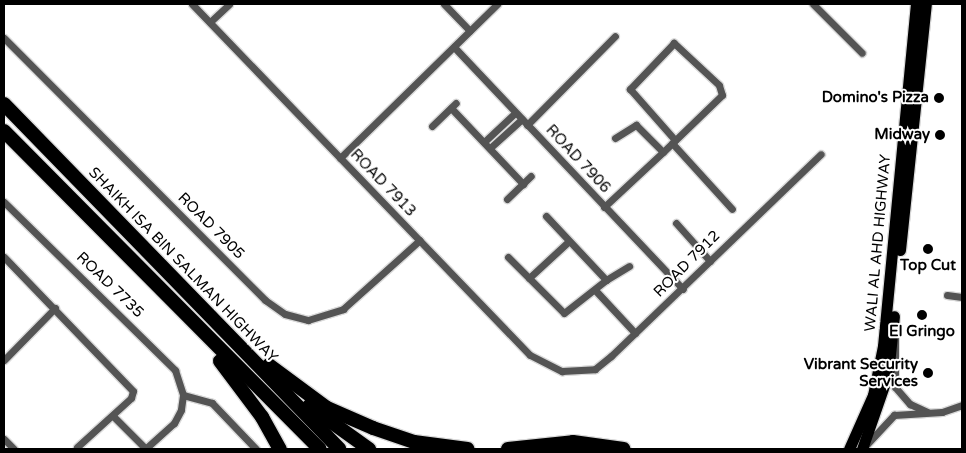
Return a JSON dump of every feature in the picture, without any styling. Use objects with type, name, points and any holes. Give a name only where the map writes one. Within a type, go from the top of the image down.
[{"type":"highway","name":"SHAIKH ISA BIN SALMAN HIGHWAY","points":[[4,104],[339,449]]},
{"type":"highway","points":[[4,131],[185,317],[319,449]]},
{"type":"highway","points":[[206,311],[288,381],[327,408],[414,442],[468,449]]},
{"type":"highway","points":[[185,317],[262,417],[280,449]]},
{"type":"highway","points":[[262,368],[369,449]]},
{"type":"highway","points":[[279,386],[350,449]]},
{"type":"highway","points":[[508,449],[573,442],[624,449]]},
{"type":"main road","name":"WALI AL AHD HIGHWAY","points":[[849,449],[873,395],[884,346],[916,4]]},
{"type":"main road","name":"WALI AL AHD HIGHWAY","points":[[863,449],[888,374],[926,4]]},
{"type":"street","name":"ROAD 7913","points":[[192,4],[530,354],[562,371]]},
{"type":"street","points":[[210,22],[229,4]]},
{"type":"street","points":[[444,4],[470,31]]},
{"type":"street","points":[[340,158],[497,4]]},
{"type":"street","points":[[813,4],[862,53]]},
{"type":"street","points":[[490,148],[524,122],[615,36]]},
{"type":"street","name":"ROAD 7905","points":[[4,38],[265,300],[284,314],[308,320],[338,312],[420,240]]},
{"type":"street","points":[[604,207],[674,142],[723,92],[674,43],[630,89],[674,142],[732,209]]},
{"type":"street","name":"ROAD 7906","points":[[454,47],[683,289]]},
{"type":"street","points":[[432,126],[454,106],[484,142],[524,184]]},
{"type":"street","points":[[484,142],[515,113]]},
{"type":"street","points":[[616,138],[636,125],[663,152]]},
{"type":"street","name":"ROAD 7912","points":[[562,371],[595,369],[683,289],[821,154]]},
{"type":"street","points":[[508,200],[531,176]]},
{"type":"street","name":"ROAD 7735","points":[[4,202],[167,359],[184,395]]},
{"type":"street","points":[[546,216],[606,280]]},
{"type":"street","points":[[676,223],[710,262]]},
{"type":"street","points":[[529,278],[569,241]]},
{"type":"street","points":[[508,257],[564,313],[606,280],[629,266]]},
{"type":"street","points":[[4,259],[55,308],[133,391],[113,416],[78,447]]},
{"type":"street","points":[[594,290],[635,333]]},
{"type":"street","points":[[947,295],[962,297]]},
{"type":"street","points":[[4,360],[55,308]]},
{"type":"street","points":[[893,328],[895,387],[910,404],[929,413]]},
{"type":"street","points":[[113,416],[146,449],[174,423],[184,395],[212,403],[256,449]]},
{"type":"street","points":[[863,449],[894,415],[929,413],[962,405]]},
{"type":"street","points":[[4,439],[14,449]]},
{"type":"place","name":"Domino's Pizza","points":[[939,98]]},
{"type":"place","name":"Midway","points":[[940,135]]},
{"type":"place","name":"Top Cut","points":[[928,249]]},
{"type":"place","name":"El Gringo","points":[[922,315]]},
{"type":"place","name":"Vibrant Security Services","points":[[928,373]]}]
